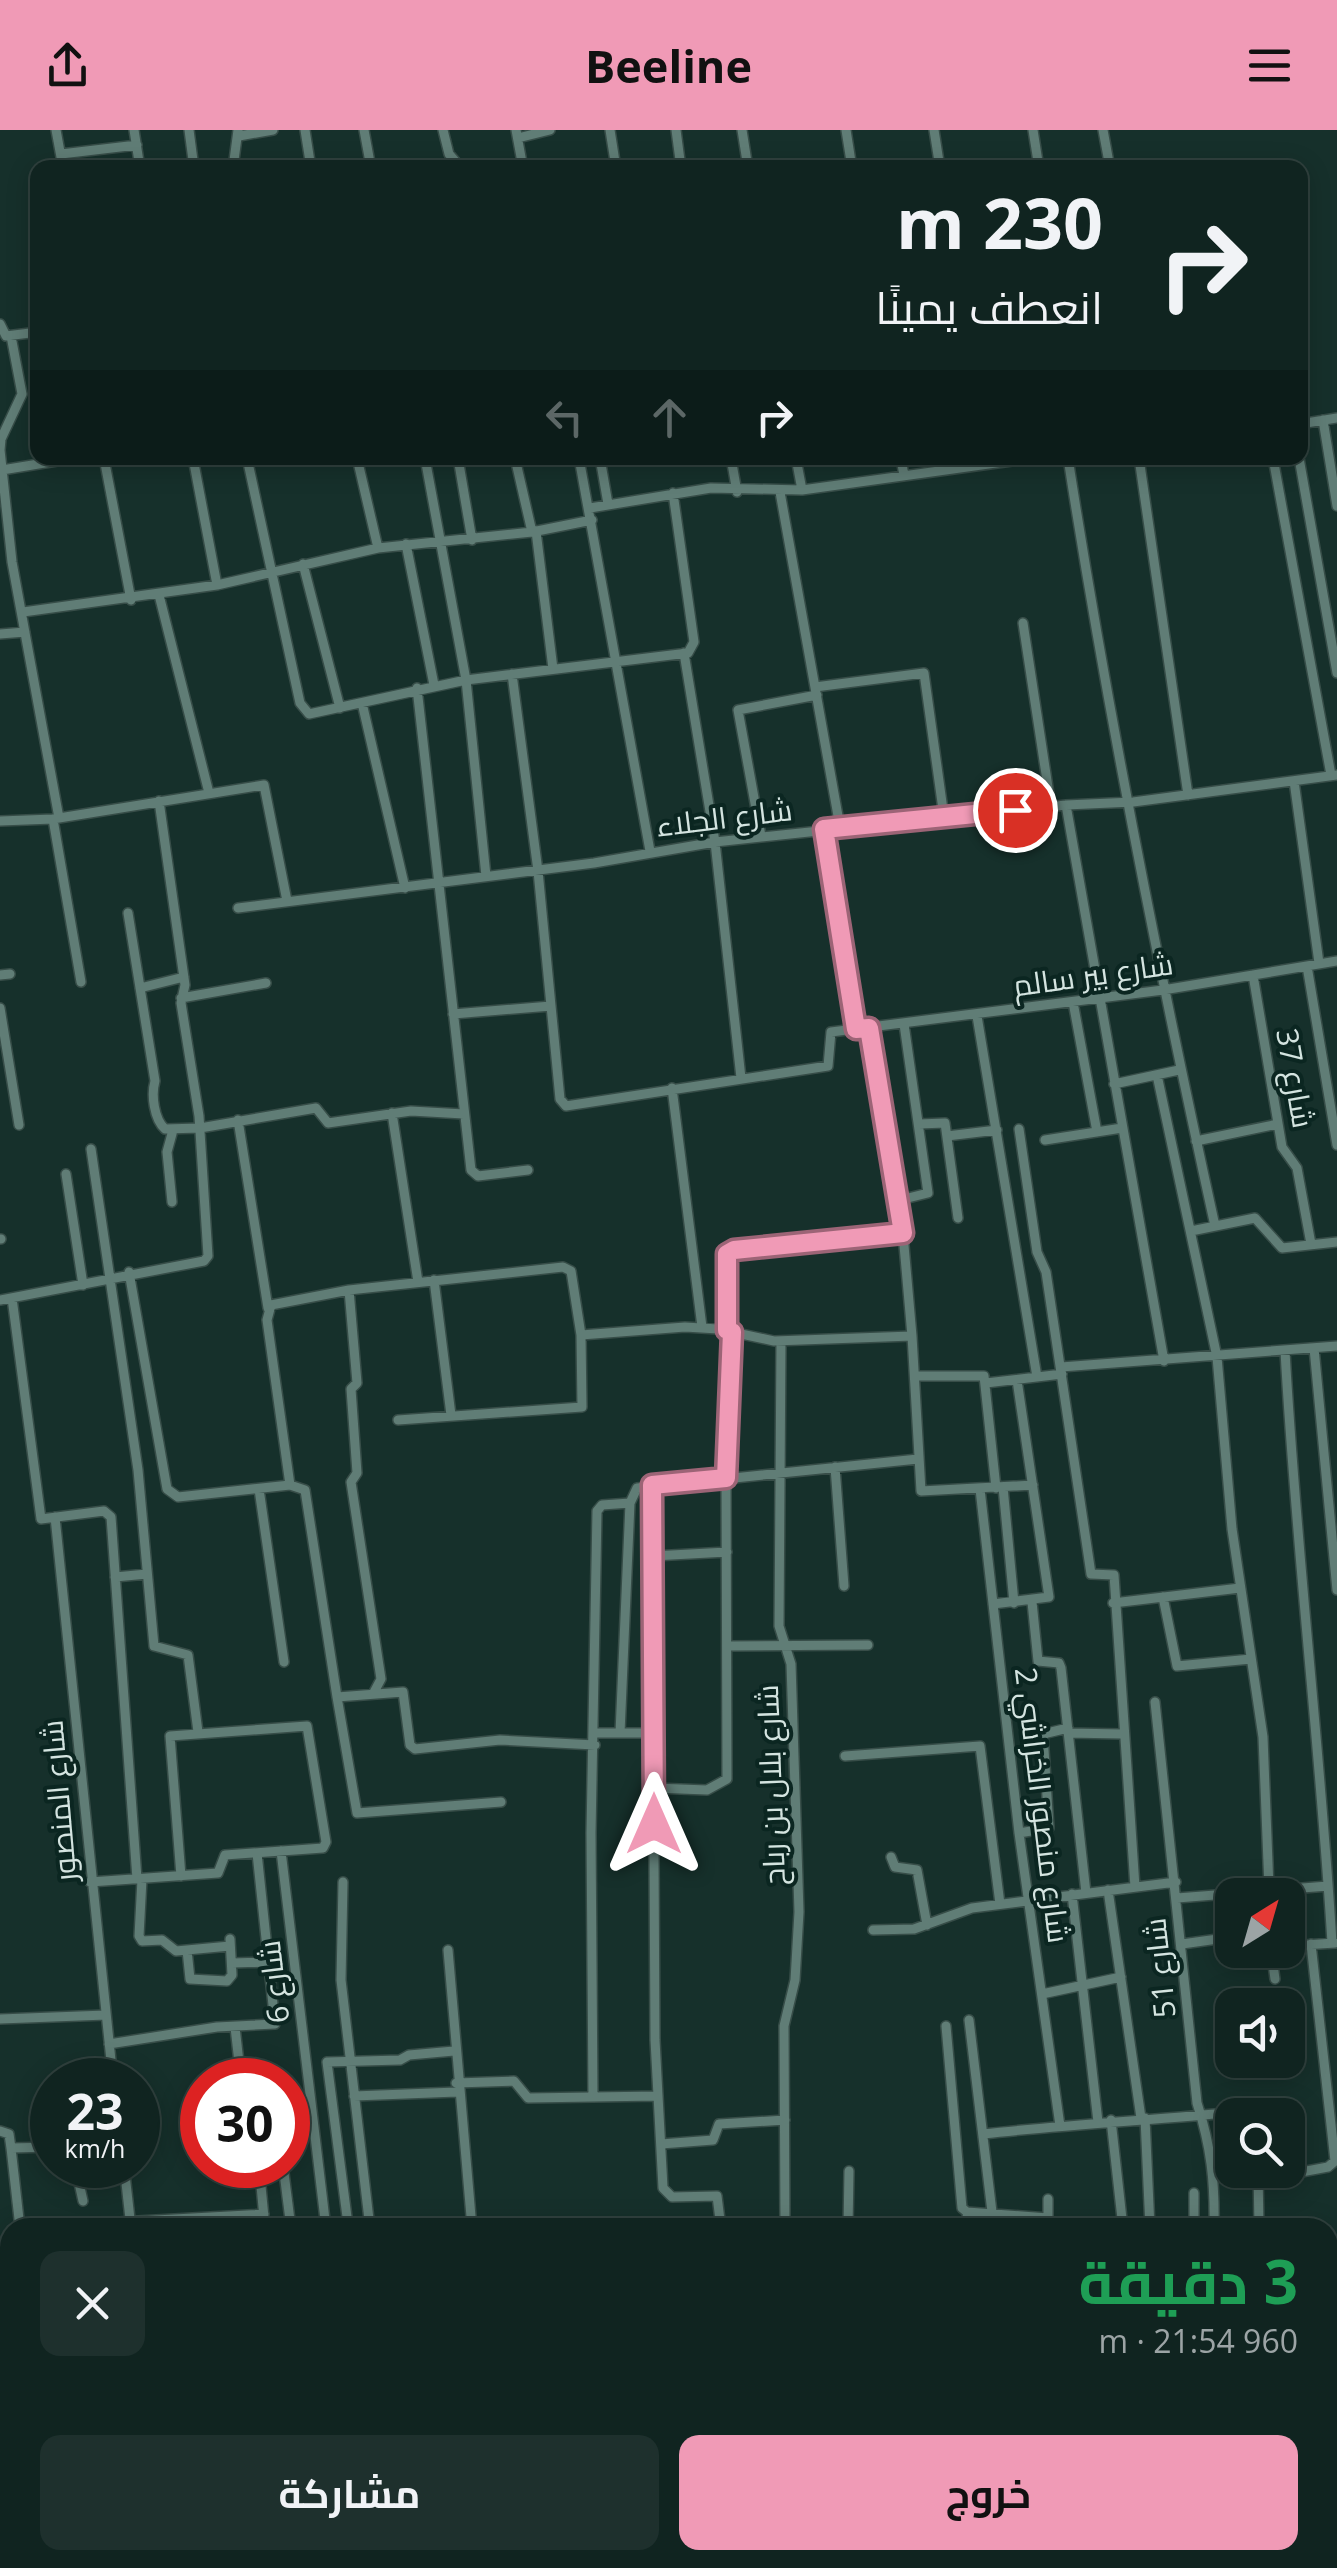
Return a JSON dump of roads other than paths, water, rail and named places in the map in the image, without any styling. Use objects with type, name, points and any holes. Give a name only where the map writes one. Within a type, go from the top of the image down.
[{"type":"street","points":[[56,130],[61,160]]},
{"type":"street","points":[[134,130],[139,160]]},
{"type":"street","points":[[188,130],[193,160]]},
{"type":"street","points":[[235,160],[239,133],[273,130]]},
{"type":"street","points":[[306,130],[310,160]]},
{"type":"street","points":[[364,130],[370,160]]},
{"type":"street","points":[[443,130],[454,160]]},
{"type":"street","points":[[522,160],[517,134],[550,130]]},
{"type":"street","points":[[610,130],[615,160]]},
{"type":"street","points":[[676,130],[681,160]]},
{"type":"street","points":[[742,130],[746,160]]},
{"type":"street","points":[[846,130],[851,160]]},
{"type":"street","points":[[934,130],[939,160]]},
{"type":"street","points":[[1033,130],[1037,160]]},
{"type":"street","points":[[1103,130],[1109,160]]},
{"type":"street","points":[[60,154],[136,145]]},
{"type":"street","points":[[0,324],[3,335],[30,333]]},
{"type":"street","points":[[10,336],[22,394],[1,439],[12,562],[81,982]]},
{"type":"street","points":[[1308,423],[1337,418]]},
{"type":"street","points":[[1323,420],[1337,506]]},
{"type":"street","points":[[2,470],[33,465]]},
{"type":"street","points":[[105,465],[132,600]]},
{"type":"street","points":[[194,465],[218,586]]},
{"type":"street","points":[[248,465],[269,573],[302,708],[309,714],[434,685],[692,650],[673,494]]},
{"type":"street","points":[[359,465],[378,548]]},
{"type":"street","points":[[426,465],[466,680],[486,876]]},
{"type":"street","points":[[459,465],[472,540]]},
{"type":"street","points":[[518,465],[534,532],[554,669]]},
{"type":"street","points":[[580,465],[650,851]]},
{"type":"street","points":[[601,465],[608,504]]},
{"type":"street","points":[[732,465],[738,492]]},
{"type":"street","points":[[797,465],[802,490]]},
{"type":"street","points":[[902,465],[904,476]]},
{"type":"street","points":[[945,465],[946,470]]},
{"type":"street","points":[[22,612],[218,586],[378,548],[534,532],[591,514],[608,504],[711,488],[780,492],[981,465]]},
{"type":"street","points":[[1069,465],[1163,990],[1215,1226]]},
{"type":"street","points":[[1140,465],[1188,795]]},
{"type":"street","points":[[1274,465],[1334,775]]},
{"type":"street","points":[[1299,465],[1332,622],[1337,673]]},
{"type":"street","points":[[780,492],[840,828]]},
{"type":"street","points":[[406,544],[434,685]]},
{"type":"street","points":[[302,564],[340,708]]},
{"type":"street","points":[[159,595],[209,793]]},
{"type":"street","points":[[1023,623],[1051,806]]},
{"type":"street","points":[[0,634],[25,632]]},
{"type":"street","points":[[684,653],[715,842],[741,1078]]},
{"type":"street","points":[[762,836],[738,710],[816,691],[924,673],[944,817]]},
{"type":"street","points":[[512,674],[538,870],[562,1103],[577,1106],[828,1066],[828,1035],[856,1029],[824,829]]},
{"type":"street","points":[[417,688],[474,1175],[528,1170]]},
{"type":"street","points":[[362,704],[405,888]]},
{"type":"street","name":"شارع الجلاء","points":[[238,908],[538,870],[762,836],[1051,806],[1127,802],[1334,775]]},
{"type":"street","points":[[1294,780],[1319,964]]},
{"type":"street","points":[[0,822],[56,818],[261,785],[268,789],[286,901]]},
{"type":"street","points":[[0,1300],[129,1272],[207,1260],[200,1128],[181,998],[184,977],[158,801]]},
{"type":"street","points":[[1066,805],[1164,1361]]},
{"type":"street","points":[[128,914],[159,1124],[173,1130],[200,1128],[316,1108],[328,1123],[392,1113],[464,1114]]},
{"type":"street","name":"شارع بير سالم","points":[[856,1029],[1163,990],[1337,960]]},
{"type":"street","points":[[1307,966],[1337,1145]]},
{"type":"street","name":"شارع 37","points":[[1253,975],[1282,1147],[1297,1168],[1311,1244]]},
{"type":"street","points":[[140,988],[184,977]]},
{"type":"street","points":[[181,998],[266,983]]},
{"type":"street","points":[[1074,1002],[1097,1132]]},
{"type":"street","points":[[453,1014],[551,1006]]},
{"type":"street","points":[[0,1008],[20,1125]]},
{"type":"street","points":[[978,1016],[1038,1378]]},
{"type":"street","points":[[900,1200],[928,1193],[904,1024]]},
{"type":"street","points":[[869,1028],[900,1200],[918,1458],[924,1493],[1033,1484]]},
{"type":"street","points":[[1114,1084],[1180,1070]]},
{"type":"street","points":[[1157,1075],[1217,1357],[1240,1588],[1267,1784],[1266,1878]]},
{"type":"street","points":[[0,1082],[12,1080]]},
{"type":"street","points":[[672,1088],[702,1328]]},
{"type":"street","points":[[392,1113],[418,1282]]},
{"type":"street","points":[[238,1120],[268,1308],[290,1486]]},
{"type":"street","points":[[918,1124],[943,1122],[958,1218]]},
{"type":"street","points":[[1196,1142],[1278,1124]]},
{"type":"street","points":[[1045,1140],[1122,1128]]},
{"type":"street","points":[[1019,1129],[1037,1252],[1046,1268],[1091,1574],[1114,1576],[1135,1887]]},
{"type":"street","points":[[172,1202],[167,1152],[173,1130]]},
{"type":"street","points":[[947,1136],[997,1130]]},
{"type":"street","points":[[91,1149],[136,1454],[154,1646],[160,1651],[187,1653],[198,1732]]},
{"type":"street","points":[[66,1174],[82,1285]]},
{"type":"street","points":[[1191,1231],[1255,1218],[1279,1246],[1337,1242]]},
{"type":"street","points":[[654,1788],[707,1790],[727,1779],[726,1264],[730,1251],[903,1233]]},
{"type":"street","points":[[268,1308],[349,1290],[568,1268],[581,1335],[582,1407],[398,1420]]},
{"type":"street","points":[[129,1272],[168,1492],[178,1496],[290,1486],[305,1490],[357,1813],[501,1802]]},
{"type":"street","points":[[434,1280],[451,1415]]},
{"type":"street","points":[[349,1290],[357,1382],[351,1389],[357,1473],[351,1482],[381,1679],[373,1694]]},
{"type":"street","points":[[12,1298],[42,1518],[108,1512],[140,1879],[140,1938],[162,1940],[172,1950],[230,1942],[232,1963],[227,1981],[192,1980],[188,1950]]},
{"type":"street","points":[[581,1335],[702,1328],[781,1341],[912,1336]]},
{"type":"street","name":"شارع بلال بن رباح","points":[[781,1341],[779,1626],[791,1664],[799,1912],[794,1980],[784,2026],[785,2218]]},
{"type":"street","points":[[986,1383],[1038,1378],[1062,1371],[1337,1346]]},
{"type":"street","points":[[1314,1348],[1337,1590]]},
{"type":"street","points":[[1285,1351],[1294,1510],[1335,1946],[1305,1945]]},
{"type":"street","points":[[915,1376],[978,1373],[986,1383],[1014,1603]]},
{"type":"street","points":[[993,1604],[1046,1600],[1049,1596],[1017,1380]]},
{"type":"street","points":[[620,1733],[630,1503],[637,1488],[918,1458]]},
{"type":"street","points":[[835,1467],[844,1586]]},
{"type":"street","points":[[652,1485],[658,2096],[664,2192],[672,2198],[717,2196],[720,2218]]},
{"type":"street","points":[[260,1489],[284,1662]]},
{"type":"street","name":"شارع منصور الخراشي 2","points":[[980,1489],[1018,1833],[1060,2126]]},
{"type":"street","points":[[594,2097],[591,1930],[598,1511],[602,1504],[630,1503]]},
{"type":"street","name":"شارع المنصور","points":[[55,1517],[111,2058]]},
{"type":"street","points":[[653,1556],[727,1552]]},
{"type":"street","points":[[115,1578],[147,1574]]},
{"type":"street","points":[[1113,1603],[1240,1588]]},
{"type":"street","points":[[1163,1597],[1177,1666],[1251,1659]]},
{"type":"street","points":[[1032,1602],[1038,1661],[1061,1665],[1086,1893]]},
{"type":"street","points":[[728,1646],[868,1644]]},
{"type":"street","points":[[337,1697],[405,1694],[410,1744],[414,1749],[500,1740],[596,1739],[620,1733],[653,1733]]},
{"type":"street","name":"شارع 51","points":[[1155,1702],[1202,2116],[1214,2173],[1214,2218]]},
{"type":"street","points":[[90,1882],[140,1879],[181,1876],[220,1873],[225,1855],[324,1846],[306,1726],[173,1734],[168,1741],[181,1876]]},
{"type":"street","points":[[1018,1833],[1049,1828],[1043,1734],[1068,1730],[1122,1734]]},
{"type":"street","points":[[845,1756],[980,1746],[1000,1904]]},
{"type":"street","name":"شارع 6","points":[[282,1851],[325,2218]]},
{"type":"street","points":[[109,2044],[275,2024],[257,1852]]},
{"type":"street","points":[[891,1857],[895,1867],[917,1870],[927,1925]]},
{"type":"street","points":[[343,1882],[341,1980],[369,2218]]},
{"type":"street","points":[[873,1930],[927,1925],[972,1908],[1176,1882]]},
{"type":"street","points":[[1305,1887],[1328,1886]]},
{"type":"street","points":[[1108,1890],[1143,2118],[1149,2218]]},
{"type":"street","points":[[1072,1894],[1098,2122]]},
{"type":"street","points":[[1178,1898],[1215,1895]]},
{"type":"street","points":[[1182,1944],[1215,1939]]},
{"type":"street","points":[[1305,2170],[1328,2167],[1335,2161],[1311,1944]]},
{"type":"street","points":[[448,1950],[471,2218]]},
{"type":"street","points":[[232,1963],[270,1962]]},
{"type":"street","points":[[1273,1968],[1275,1979]]},
{"type":"street","points":[[1042,1994],[1120,1977]]},
{"type":"street","points":[[0,2019],[106,2015]]},
{"type":"street","points":[[969,2020],[996,2218]]},
{"type":"street","points":[[946,2026],[962,2208],[967,2212],[1024,2218]]},
{"type":"street","points":[[235,2027],[239,2058]]},
{"type":"street","points":[[348,2217],[328,2062],[400,2060],[408,2055],[454,2051]]},
{"type":"street","points":[[354,2096],[511,2081],[528,2098],[658,2096]]},
{"type":"street","points":[[983,2134],[1111,2120],[1180,2120],[1215,2115]]},
{"type":"street","points":[[661,2144],[713,2140],[719,2124],[784,2120]]},
{"type":"street","points":[[1111,2120],[1122,2218]]},
{"type":"street","points":[[315,2126],[335,2124]]},
{"type":"street","points":[[0,2132],[9,2134],[19,2218]]},
{"type":"street","points":[[10,2148],[30,2148]]},
{"type":"street","points":[[848,2218],[849,2171]]},
{"type":"street","points":[[80,2188],[83,2201]]},
{"type":"street","points":[[127,2188],[130,2218]]},
{"type":"street","points":[[261,2188],[264,2218]]},
{"type":"street","points":[[287,2188],[290,2218]]},
{"type":"street","points":[[1259,2188],[1260,2218]]},
{"type":"street","points":[[1194,2193],[1194,2218]]},
{"type":"street","points":[[1048,2199],[1048,2218]]},
{"type":"street","points":[[967,2212],[967,2218]]},
{"type":"street","points":[[240,2218],[264,2214]]}]
